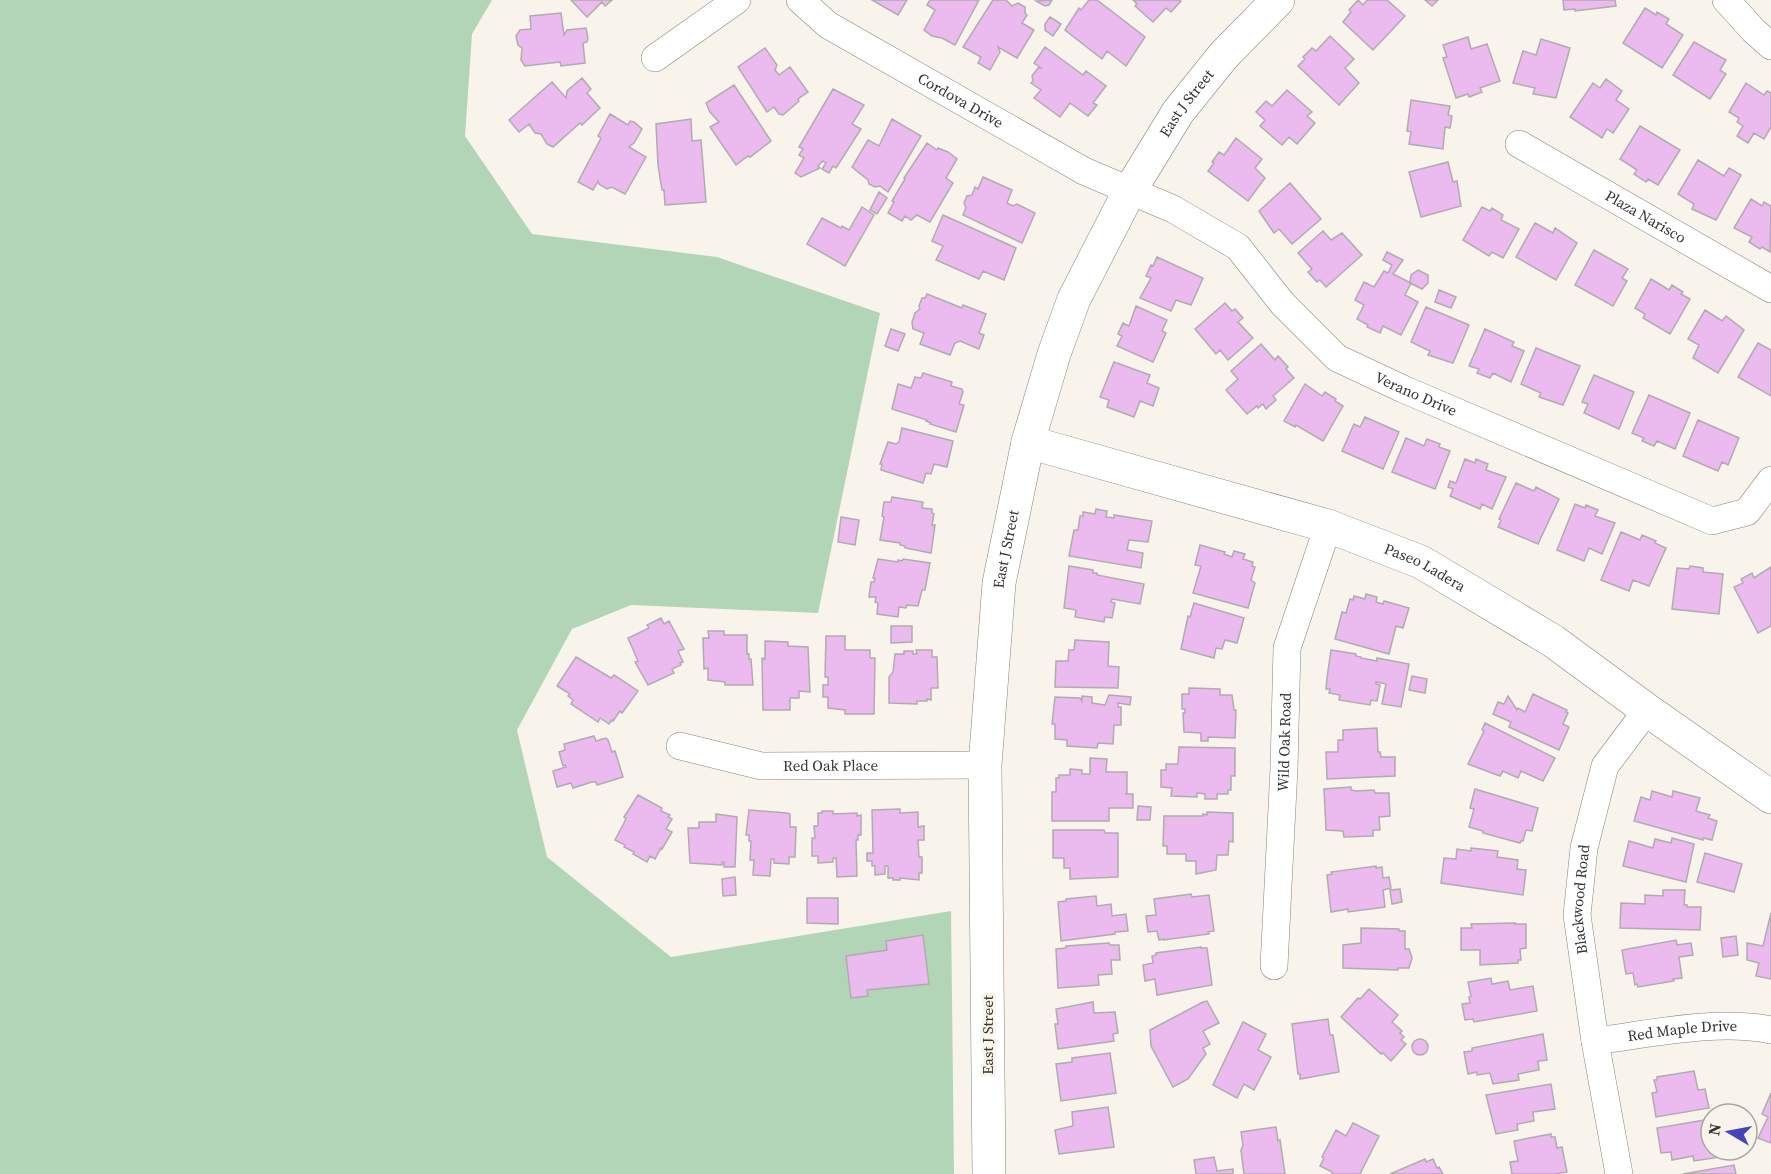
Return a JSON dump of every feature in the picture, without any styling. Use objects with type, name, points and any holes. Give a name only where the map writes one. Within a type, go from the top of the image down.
[{"type":"street","points":[[655,58],[736,0]]},
{"type":"street","name":"Cordova Drive","points":[[800,0],[828,25],[1084,171],[1129,192]]},
{"type":"street","name":"East J Street","points":[[989,1174],[985,765],[999,583],[1028,442],[1054,354],[1074,298],[1129,192],[1178,112],[1224,55],[1278,0]]},
{"type":"street","points":[[1726,0],[1771,46]]},
{"type":"street","name":"Plaza Narisco","points":[[1519,144],[1771,289]]},
{"type":"street","name":"Verano Drive","points":[[1129,192],[1173,209],[1238,247],[1282,303],[1337,358],[1404,389],[1712,521],[1747,512],[1771,480]]},
{"type":"street","name":"Paseo Ladera","points":[[1028,442],[1328,526],[1421,562],[1553,641],[1771,797]]},
{"type":"street","name":"Wild Oak Road","points":[[1275,966],[1287,648],[1328,526]]},
{"type":"street","name":"Blackwood Road","points":[[1619,1174],[1595,1041],[1577,915],[1584,848],[1605,766],[1625,736],[1647,710]]},
{"type":"street","name":"Red Oak Place","points":[[680,746],[761,766],[985,765]]},
{"type":"street","name":"Red Maple Drive","points":[[1595,1041],[1720,1026],[1771,1030]]},
{"type":"green space","points":[[0,0],[492,0],[472,34],[465,136],[532,234],[717,257],[880,313],[818,613],[631,605],[572,629],[517,730],[547,857],[671,957],[951,911],[954,1174],[0,1174]]},
{"type":"building","points":[[571,0],[612,0],[605,6],[602,2],[587,17]]},
{"type":"building","points":[[872,0],[907,0],[898,15]]},
{"type":"building","points":[[930,0],[979,0],[955,45],[932,36],[924,30],[935,10],[927,5]]},
{"type":"building","points":[[993,0],[1006,0],[1012,6],[1018,3],[1025,7],[1027,15],[1022,23],[1034,30],[1017,58],[998,47],[1000,52],[990,70],[978,63],[981,57],[963,47]]},
{"type":"building","points":[[1052,0],[1049,5],[1045,6],[1036,1]]},
{"type":"building","points":[[1089,0],[1097,0],[1145,37],[1126,66],[1107,51],[1102,59],[1065,30],[1079,8],[1081,10]]},
{"type":"building","points":[[1133,0],[1181,1],[1171,12],[1166,8],[1153,22],[1135,6],[1137,4]]},
{"type":"building","points":[[1358,0],[1363,5],[1367,0],[1387,0],[1405,16],[1373,50],[1343,22],[1351,12],[1349,10]]},
{"type":"building","points":[[1425,0],[1438,0],[1432,6]]},
{"type":"building","points":[[1563,0],[1615,0],[1616,6],[1575,11],[1575,9],[1564,10]]},
{"type":"building","points":[[1645,8],[1669,19],[1666,24],[1683,35],[1662,68],[1623,43]]},
{"type":"building","points":[[561,13],[564,35],[567,30],[586,28],[588,38],[587,42],[583,43],[585,63],[561,66],[560,62],[525,66],[521,60],[522,48],[518,45],[516,36],[520,30],[531,29],[530,16]]},
{"type":"building","points":[[1050,17],[1061,24],[1053,36],[1045,30],[1045,24]]},
{"type":"building","points":[[1330,36],[1354,59],[1345,68],[1359,83],[1339,105],[1298,66],[1312,48],[1316,51]]},
{"type":"building","points":[[1468,37],[1471,49],[1487,44],[1500,81],[1480,88],[1482,92],[1469,97],[1468,94],[1456,98],[1443,58],[1447,57],[1443,45]]},
{"type":"building","points":[[1541,39],[1570,48],[1556,98],[1533,94],[1535,88],[1513,83],[1523,51],[1536,55]]},
{"type":"building","points":[[1694,42],[1726,60],[1720,70],[1726,74],[1710,99],[1673,75]]},
{"type":"building","points":[[1045,47],[1083,75],[1086,71],[1106,86],[1093,103],[1097,105],[1088,116],[1070,103],[1060,117],[1034,98],[1041,90],[1031,83],[1032,76],[1038,68],[1041,68],[1034,63]]},
{"type":"building","points":[[765,48],[777,65],[775,70],[779,75],[790,67],[808,92],[783,115],[779,114],[774,107],[767,112],[738,67]]},
{"type":"building","points":[[582,78],[591,89],[587,93],[600,108],[553,147],[547,144],[541,134],[535,133],[529,124],[519,132],[509,120],[552,82],[566,98],[567,91]]},
{"type":"building","points":[[1606,79],[1622,91],[1616,100],[1629,109],[1613,133],[1607,129],[1602,138],[1570,117],[1593,83],[1600,88]]},
{"type":"building","points":[[1746,83],[1764,95],[1767,91],[1771,93],[1771,127],[1764,139],[1754,133],[1748,143],[1737,136],[1743,126],[1737,122],[1739,118],[1729,112]]},
{"type":"building","points":[[734,85],[771,141],[736,165],[710,127],[719,122],[706,103]]},
{"type":"building","points":[[833,89],[864,105],[852,124],[861,129],[836,168],[833,166],[829,173],[822,169],[826,163],[823,161],[818,166],[820,168],[801,177],[795,173],[804,158],[799,155],[803,149],[799,147]]},
{"type":"building","points":[[1287,90],[1312,112],[1307,116],[1315,123],[1297,144],[1289,137],[1282,145],[1260,126],[1265,120],[1256,112],[1266,101],[1272,106]]},
{"type":"building","points":[[1411,100],[1450,106],[1448,115],[1452,116],[1450,128],[1445,127],[1443,149],[1409,144],[1411,132],[1407,131]]},
{"type":"building","points":[[610,114],[628,125],[630,121],[634,122],[642,129],[629,147],[646,157],[625,194],[612,187],[607,189],[598,181],[593,190],[578,182],[601,138],[598,136]]},
{"type":"building","points":[[691,119],[692,141],[701,140],[706,202],[665,205],[658,165],[656,124]]},
{"type":"building","points":[[892,119],[921,136],[888,192],[880,186],[875,187],[869,184],[868,180],[852,167],[868,140],[879,146]]},
{"type":"building","points":[[1640,126],[1680,150],[1658,185],[1648,179],[1646,182],[1634,174],[1637,170],[1620,159]]},
{"type":"building","points":[[1236,138],[1262,159],[1255,168],[1265,178],[1248,201],[1208,171],[1219,152],[1224,155]]},
{"type":"building","points":[[927,143],[937,150],[938,148],[948,152],[957,159],[946,178],[953,183],[930,222],[917,215],[911,220],[905,216],[902,221],[888,213],[904,178]]},
{"type":"building","points":[[1698,160],[1724,176],[1729,168],[1741,175],[1716,220],[1692,209],[1694,204],[1678,194]]},
{"type":"building","points":[[1448,162],[1453,182],[1457,181],[1461,206],[1421,217],[1409,172]]},
{"type":"building","points":[[983,177],[1012,190],[1007,203],[1013,206],[1017,204],[1035,213],[1022,243],[963,215],[967,196],[972,195],[975,187],[978,189]]},
{"type":"building","points":[[1290,183],[1321,219],[1292,244],[1279,229],[1274,233],[1259,211]]},
{"type":"building","points":[[879,192],[887,198],[877,214],[870,210]]},
{"type":"building","points":[[1751,199],[1762,206],[1764,202],[1771,206],[1770,252],[1749,242],[1752,237],[1734,228]]},
{"type":"building","points":[[862,207],[874,215],[845,266],[807,244],[822,218],[849,230]]},
{"type":"building","points":[[1482,207],[1490,211],[1492,208],[1503,215],[1501,220],[1519,229],[1503,258],[1492,252],[1489,256],[1463,240]]},
{"type":"building","points":[[943,215],[1016,248],[1004,280],[983,271],[979,279],[936,260],[943,246],[932,241]]},
{"type":"building","points":[[1535,223],[1553,233],[1555,228],[1577,243],[1556,280],[1516,257]]},
{"type":"building","points":[[1323,231],[1331,240],[1342,233],[1362,255],[1326,287],[1320,280],[1317,282],[1308,272],[1312,269],[1298,253]]},
{"type":"building","points":[[1594,250],[1628,269],[1622,278],[1627,281],[1613,306],[1575,285]]},
{"type":"building","points":[[1387,252],[1403,260],[1393,274],[1411,283],[1405,295],[1418,302],[1401,335],[1383,326],[1380,333],[1357,319],[1364,305],[1355,300],[1364,282],[1374,287],[1384,271],[1388,273],[1392,265],[1383,260]]},
{"type":"building","points":[[1157,257],[1203,278],[1191,305],[1176,300],[1171,311],[1140,298],[1151,278],[1146,276]]},
{"type":"building","points":[[1418,270],[1428,275],[1428,283],[1422,289],[1410,283],[1411,275]]},
{"type":"building","points":[[1651,279],[1669,290],[1672,285],[1690,299],[1670,334],[1643,318],[1645,314],[1635,308]]},
{"type":"building","points":[[1439,290],[1456,297],[1451,308],[1435,302]]},
{"type":"building","points":[[927,294],[962,308],[963,305],[986,314],[979,333],[984,335],[979,349],[960,341],[955,343],[950,355],[920,344],[924,333],[913,329],[912,322],[915,313],[920,309],[922,298],[925,298]]},
{"type":"building","points":[[1225,303],[1243,318],[1238,322],[1253,338],[1228,360],[1220,350],[1216,354],[1195,329]]},
{"type":"building","points":[[1136,306],[1167,320],[1162,331],[1166,333],[1153,362],[1117,346],[1122,336],[1118,334],[1123,323],[1129,326]]},
{"type":"building","points":[[1426,307],[1469,325],[1453,363],[1428,355],[1430,351],[1411,342]]},
{"type":"building","points":[[1705,310],[1722,321],[1726,316],[1744,330],[1718,373],[1693,358],[1699,345],[1688,339]]},
{"type":"building","points":[[891,329],[905,334],[898,351],[885,346]]},
{"type":"building","points":[[1485,329],[1514,342],[1512,346],[1524,351],[1511,382],[1493,373],[1490,378],[1477,373],[1479,369],[1469,366]]},
{"type":"building","points":[[1758,343],[1771,350],[1771,396],[1738,377]]},
{"type":"building","points":[[1261,344],[1275,360],[1278,356],[1294,378],[1273,396],[1276,400],[1266,409],[1263,404],[1247,414],[1226,390],[1238,379],[1231,371]]},
{"type":"building","points":[[1536,348],[1580,366],[1563,405],[1539,397],[1541,393],[1521,384]]},
{"type":"building","points":[[1114,362],[1150,375],[1147,383],[1159,388],[1153,406],[1140,401],[1134,417],[1107,407],[1109,400],[1100,397]]},
{"type":"building","points":[[923,373],[952,382],[951,386],[962,389],[959,404],[964,405],[956,432],[892,409],[898,384],[911,388],[915,377],[921,378]]},
{"type":"building","points":[[1594,375],[1634,392],[1619,429],[1584,413],[1588,404],[1582,402]]},
{"type":"building","points":[[1305,384],[1322,396],[1325,392],[1343,406],[1323,441],[1296,425],[1295,427],[1284,421]]},
{"type":"building","points":[[1649,395],[1690,413],[1675,449],[1657,441],[1654,446],[1642,441],[1644,438],[1632,433]]},
{"type":"building","points":[[1365,417],[1399,432],[1383,469],[1342,451],[1354,424],[1360,427]]},
{"type":"building","points":[[1698,420],[1739,438],[1728,465],[1722,462],[1718,471],[1683,456]]},
{"type":"building","points":[[902,428],[953,441],[947,467],[934,464],[931,474],[926,473],[923,483],[881,470],[882,464],[880,464],[888,442],[896,444],[899,442]]},
{"type":"building","points":[[1406,438],[1424,446],[1427,439],[1450,451],[1435,489],[1392,472]]},
{"type":"building","points":[[1465,459],[1475,463],[1476,459],[1488,464],[1486,470],[1506,477],[1492,509],[1482,504],[1480,509],[1450,496],[1453,489],[1448,487],[1450,481],[1456,483]]},
{"type":"building","points":[[1516,483],[1534,491],[1536,487],[1559,499],[1538,544],[1498,527],[1501,520],[1499,519]]},
{"type":"building","points":[[892,497],[923,502],[922,508],[932,509],[934,514],[932,525],[935,525],[931,553],[905,548],[900,543],[880,540],[884,502],[891,502]]},
{"type":"building","points":[[1575,504],[1585,508],[1586,505],[1598,510],[1595,516],[1615,523],[1602,554],[1589,548],[1584,561],[1557,550]]},
{"type":"building","points":[[1096,509],[1107,511],[1106,517],[1114,518],[1114,515],[1152,521],[1148,542],[1129,540],[1127,550],[1143,553],[1141,568],[1069,556],[1074,530],[1078,530],[1080,516],[1083,516],[1083,512],[1095,514]]},
{"type":"building","points":[[841,517],[859,520],[855,545],[838,542]]},
{"type":"building","points":[[1621,532],[1640,540],[1642,535],[1666,548],[1649,586],[1633,580],[1629,591],[1601,580]]},
{"type":"building","points":[[1200,545],[1225,552],[1224,554],[1232,557],[1234,551],[1245,554],[1243,559],[1253,562],[1252,566],[1255,567],[1251,580],[1255,583],[1248,608],[1193,593],[1201,566],[1195,565]]},
{"type":"building","points":[[878,559],[898,562],[903,559],[930,563],[925,590],[922,590],[918,606],[899,607],[898,617],[877,614],[876,597],[869,597]]},
{"type":"building","points":[[1069,566],[1093,570],[1093,573],[1097,575],[1144,584],[1140,604],[1112,599],[1111,602],[1115,603],[1112,618],[1105,617],[1104,622],[1075,617],[1076,610],[1064,608]]},
{"type":"building","points":[[1690,566],[1703,568],[1703,572],[1723,574],[1719,614],[1672,609],[1677,568],[1689,569]]},
{"type":"building","points":[[1771,567],[1771,626],[1758,633],[1734,587],[1743,583],[1741,579],[1752,573],[1754,578]]},
{"type":"building","points":[[1366,594],[1377,597],[1376,602],[1383,604],[1384,601],[1409,608],[1403,628],[1396,626],[1389,654],[1335,639],[1342,612],[1346,613],[1350,599],[1353,600],[1354,596],[1365,599]]},
{"type":"building","points":[[1194,603],[1244,618],[1237,643],[1225,640],[1222,649],[1216,648],[1214,658],[1181,649],[1188,616],[1190,617]]},
{"type":"building","points":[[661,618],[664,624],[669,621],[684,649],[678,651],[683,662],[672,669],[674,673],[648,685],[635,662],[638,661],[628,638],[649,628],[647,625]]},
{"type":"building","points":[[891,626],[912,626],[912,642],[891,643]]},
{"type":"building","points":[[708,631],[724,631],[724,635],[747,635],[747,654],[751,659],[753,685],[725,685],[725,682],[708,680],[708,668],[704,669],[703,638],[709,638]]},
{"type":"building","points":[[826,636],[845,636],[845,650],[870,650],[870,658],[875,658],[874,714],[845,714],[845,710],[828,708],[828,697],[823,697],[823,685],[828,685],[828,677],[825,677]]},
{"type":"building","points":[[1075,640],[1109,642],[1108,666],[1119,667],[1118,688],[1055,687],[1056,661],[1068,661],[1069,650],[1074,650]]},
{"type":"building","points":[[765,641],[788,642],[788,646],[808,647],[810,692],[799,691],[799,698],[790,698],[790,710],[763,710],[762,658],[765,659]]},
{"type":"building","points":[[916,650],[932,650],[932,657],[937,657],[938,688],[931,688],[931,700],[917,701],[917,704],[889,703],[889,677],[893,672],[895,654],[913,651],[913,654],[917,654]]},
{"type":"building","points":[[1331,650],[1356,654],[1361,658],[1377,661],[1377,658],[1409,664],[1401,707],[1382,704],[1386,684],[1376,682],[1380,685],[1377,701],[1371,700],[1370,705],[1339,700],[1340,695],[1329,693],[1330,689],[1326,689]]},
{"type":"building","points":[[576,657],[611,678],[614,675],[638,691],[622,713],[620,711],[609,724],[600,718],[598,722],[571,704],[573,700],[568,696],[570,694],[557,686]]},
{"type":"building","points":[[1412,676],[1427,679],[1425,693],[1409,690]]},
{"type":"building","points":[[1189,688],[1220,689],[1220,695],[1232,695],[1234,710],[1236,710],[1235,738],[1208,737],[1208,741],[1201,741],[1201,733],[1184,732],[1183,713],[1185,709],[1182,709],[1182,694],[1189,694]]},
{"type":"building","points":[[1533,694],[1567,710],[1563,724],[1569,727],[1559,750],[1509,727],[1511,722],[1493,714],[1498,702],[1504,704],[1508,696],[1517,710],[1518,708],[1525,712]]},
{"type":"building","points":[[1109,695],[1131,697],[1130,705],[1118,703],[1118,707],[1121,707],[1121,725],[1114,725],[1113,744],[1098,743],[1097,748],[1067,746],[1067,740],[1055,739],[1055,724],[1052,724],[1055,697],[1080,698],[1082,701],[1082,696],[1092,697],[1092,703],[1105,705]]},
{"type":"building","points":[[1485,723],[1555,758],[1543,781],[1521,771],[1518,778],[1503,771],[1500,776],[1468,764],[1484,731],[1482,730]]},
{"type":"building","points":[[1377,728],[1378,752],[1381,757],[1395,757],[1395,776],[1327,779],[1326,752],[1338,752],[1338,740],[1343,740],[1343,730]]},
{"type":"building","points":[[594,736],[596,741],[606,738],[608,740],[612,752],[615,751],[623,777],[597,785],[596,782],[592,782],[573,788],[571,783],[557,787],[553,771],[566,767],[563,766],[559,752],[565,750],[564,744]]},
{"type":"building","points":[[1179,747],[1235,748],[1235,776],[1231,776],[1231,790],[1228,790],[1228,794],[1217,794],[1217,799],[1205,799],[1205,794],[1197,793],[1197,797],[1171,796],[1172,788],[1161,787],[1161,770],[1166,770],[1166,764],[1178,764]]},
{"type":"building","points":[[1090,758],[1107,759],[1106,772],[1127,772],[1127,793],[1125,794],[1133,794],[1133,808],[1109,808],[1109,821],[1052,821],[1052,792],[1056,792],[1056,778],[1059,778],[1059,775],[1070,775],[1070,769],[1082,770],[1082,774],[1090,774]]},
{"type":"building","points":[[1351,787],[1351,790],[1356,791],[1374,790],[1375,793],[1389,793],[1390,816],[1379,817],[1380,830],[1373,830],[1373,836],[1344,837],[1343,831],[1326,830],[1324,789]]},
{"type":"building","points":[[1475,789],[1538,808],[1532,831],[1526,830],[1523,841],[1520,843],[1469,827],[1474,809],[1470,808]]},
{"type":"building","points":[[1652,791],[1672,797],[1673,791],[1700,798],[1696,811],[1710,815],[1708,818],[1717,821],[1712,840],[1703,838],[1703,840],[1634,821],[1641,797],[1650,800]]},
{"type":"building","points":[[638,795],[662,808],[661,811],[670,815],[668,817],[672,819],[666,829],[672,832],[655,859],[650,856],[647,862],[615,840],[626,818],[624,817]]},
{"type":"building","points":[[1138,806],[1151,807],[1150,820],[1137,820]]},
{"type":"building","points":[[900,809],[900,813],[918,812],[918,827],[924,826],[924,840],[918,840],[919,857],[922,857],[922,873],[919,873],[919,880],[888,878],[888,866],[885,866],[885,874],[875,875],[875,866],[872,866],[872,861],[867,861],[867,853],[873,853],[872,810]]},
{"type":"building","points":[[749,810],[790,814],[790,827],[796,827],[795,857],[789,857],[789,864],[774,863],[774,859],[771,859],[770,876],[753,875],[754,860],[750,860],[751,841],[749,841],[749,835],[746,835]]},
{"type":"building","points":[[833,811],[833,814],[857,813],[857,816],[861,815],[861,835],[858,835],[858,840],[856,840],[857,876],[837,877],[836,858],[833,858],[833,862],[818,863],[818,856],[812,856],[814,826],[818,826],[818,813]]},
{"type":"building","points":[[1207,812],[1233,813],[1233,842],[1229,841],[1228,855],[1217,855],[1216,870],[1196,874],[1196,861],[1186,861],[1186,854],[1167,854],[1167,846],[1163,846],[1164,816],[1203,816],[1203,814],[1207,815]]},
{"type":"building","points":[[716,814],[737,817],[735,867],[724,867],[724,862],[722,865],[690,863],[688,828],[699,828],[699,822],[716,822]]},
{"type":"building","points":[[1053,830],[1104,830],[1105,833],[1118,833],[1118,877],[1070,879],[1070,868],[1064,868],[1064,858],[1053,858]]},
{"type":"building","points":[[1672,838],[1694,844],[1686,882],[1623,866],[1629,841],[1653,848],[1655,839],[1671,843]]},
{"type":"building","points":[[1471,848],[1498,851],[1497,857],[1518,860],[1517,869],[1526,870],[1523,895],[1441,883],[1444,858],[1456,859],[1457,849],[1471,851]]},
{"type":"building","points":[[1705,853],[1742,864],[1734,892],[1697,882]]},
{"type":"building","points":[[1376,866],[1376,868],[1382,867],[1383,878],[1389,877],[1391,888],[1383,890],[1385,907],[1331,912],[1327,875],[1332,874],[1331,872]]},
{"type":"building","points":[[735,877],[736,895],[723,896],[722,879]]},
{"type":"building","points":[[1400,889],[1402,902],[1392,904],[1390,890]]},
{"type":"building","points":[[1663,890],[1685,890],[1684,905],[1701,907],[1700,930],[1620,928],[1621,903],[1645,904],[1645,895],[1663,896]]},
{"type":"building","points":[[1191,894],[1192,897],[1209,895],[1214,931],[1208,932],[1209,934],[1164,940],[1159,940],[1157,931],[1148,932],[1146,916],[1156,915],[1154,899]]},
{"type":"building","points":[[1096,896],[1097,906],[1111,904],[1112,916],[1126,914],[1128,931],[1061,941],[1058,902]]},
{"type":"building","points":[[807,898],[838,898],[838,924],[807,923]]},
{"type":"building","points":[[1771,913],[1771,979],[1756,976],[1759,963],[1747,960],[1747,943],[1763,946]]},
{"type":"building","points":[[1471,924],[1526,924],[1526,948],[1520,949],[1521,960],[1518,960],[1518,963],[1480,965],[1480,950],[1461,950],[1461,928],[1472,928]]},
{"type":"building","points":[[1361,928],[1405,931],[1405,949],[1409,949],[1412,958],[1409,968],[1398,968],[1398,970],[1343,968],[1343,945],[1361,943]]},
{"type":"building","points":[[923,935],[929,984],[867,990],[868,996],[851,998],[846,956],[887,950],[886,941]]},
{"type":"building","points":[[1736,936],[1738,955],[1723,957],[1721,938]]},
{"type":"building","points":[[1676,940],[1677,945],[1691,943],[1693,955],[1679,957],[1682,978],[1638,987],[1637,984],[1635,985],[1633,973],[1626,974],[1622,950]]},
{"type":"building","points":[[1109,943],[1119,945],[1120,960],[1111,960],[1112,974],[1098,975],[1099,985],[1058,988],[1056,949],[1066,948],[1066,946]]},
{"type":"building","points":[[1207,948],[1212,985],[1157,995],[1155,979],[1145,981],[1143,965],[1153,963],[1152,956],[1156,953]]},
{"type":"building","points":[[1491,978],[1492,984],[1508,981],[1510,990],[1533,986],[1537,1011],[1474,1022],[1473,1019],[1465,1020],[1462,1004],[1470,1003],[1468,982]]},
{"type":"building","points":[[1369,989],[1398,1015],[1392,1022],[1402,1031],[1400,1033],[1404,1037],[1401,1040],[1406,1044],[1391,1061],[1341,1017]]},
{"type":"building","points":[[1207,1001],[1219,1023],[1203,1031],[1210,1044],[1203,1048],[1206,1054],[1188,1079],[1173,1087],[1151,1046],[1150,1030]]},
{"type":"building","points":[[1093,1002],[1094,1013],[1115,1012],[1118,1033],[1113,1034],[1114,1041],[1058,1049],[1056,1009]]},
{"type":"building","points":[[1328,1019],[1339,1072],[1300,1079],[1292,1024]]},
{"type":"building","points":[[1243,1022],[1266,1034],[1258,1050],[1271,1057],[1254,1090],[1244,1084],[1237,1098],[1213,1085]]},
{"type":"building","points":[[1543,1034],[1547,1060],[1538,1061],[1539,1070],[1518,1074],[1519,1080],[1493,1084],[1490,1073],[1468,1074],[1464,1052],[1472,1051],[1472,1048]]},
{"type":"building","points":[[1417,1039],[1423,1039],[1428,1047],[1426,1053],[1417,1055],[1412,1050],[1412,1044]]},
{"type":"building","points":[[1110,1053],[1116,1093],[1061,1101],[1056,1064],[1072,1062],[1072,1058]]},
{"type":"building","points":[[1694,1071],[1698,1090],[1705,1089],[1708,1102],[1699,1102],[1699,1110],[1656,1117],[1652,1093],[1657,1092],[1654,1080],[1657,1080],[1657,1077]]},
{"type":"building","points":[[1551,1084],[1555,1109],[1533,1112],[1534,1121],[1517,1124],[1518,1130],[1496,1134],[1486,1095]]},
{"type":"building","points":[[1771,1093],[1771,1143],[1759,1138],[1768,1117],[1762,1114]]},
{"type":"building","points":[[1108,1107],[1114,1147],[1059,1154],[1055,1130],[1073,1126],[1072,1112]]},
{"type":"building","points":[[1699,1121],[1699,1160],[1694,1161],[1693,1156],[1672,1160],[1671,1152],[1661,1153],[1657,1128]]},
{"type":"building","points":[[1353,1123],[1379,1136],[1360,1174],[1332,1174],[1320,1166],[1324,1158],[1322,1157],[1336,1130],[1346,1136]]},
{"type":"building","points":[[1276,1127],[1285,1174],[1244,1174],[1241,1132]]},
{"type":"building","points":[[1551,1134],[1551,1137],[1555,1137],[1557,1148],[1562,1147],[1567,1172],[1512,1174],[1510,1162],[1518,1161],[1514,1141]]},
{"type":"building","points":[[1214,1157],[1217,1171],[1233,1169],[1233,1174],[1196,1174],[1194,1160]]},
{"type":"building","points":[[1425,1159],[1426,1162],[1433,1159],[1443,1174],[1390,1174]]},
{"type":"building","points":[[1734,1165],[1736,1174],[1683,1174]]}]
